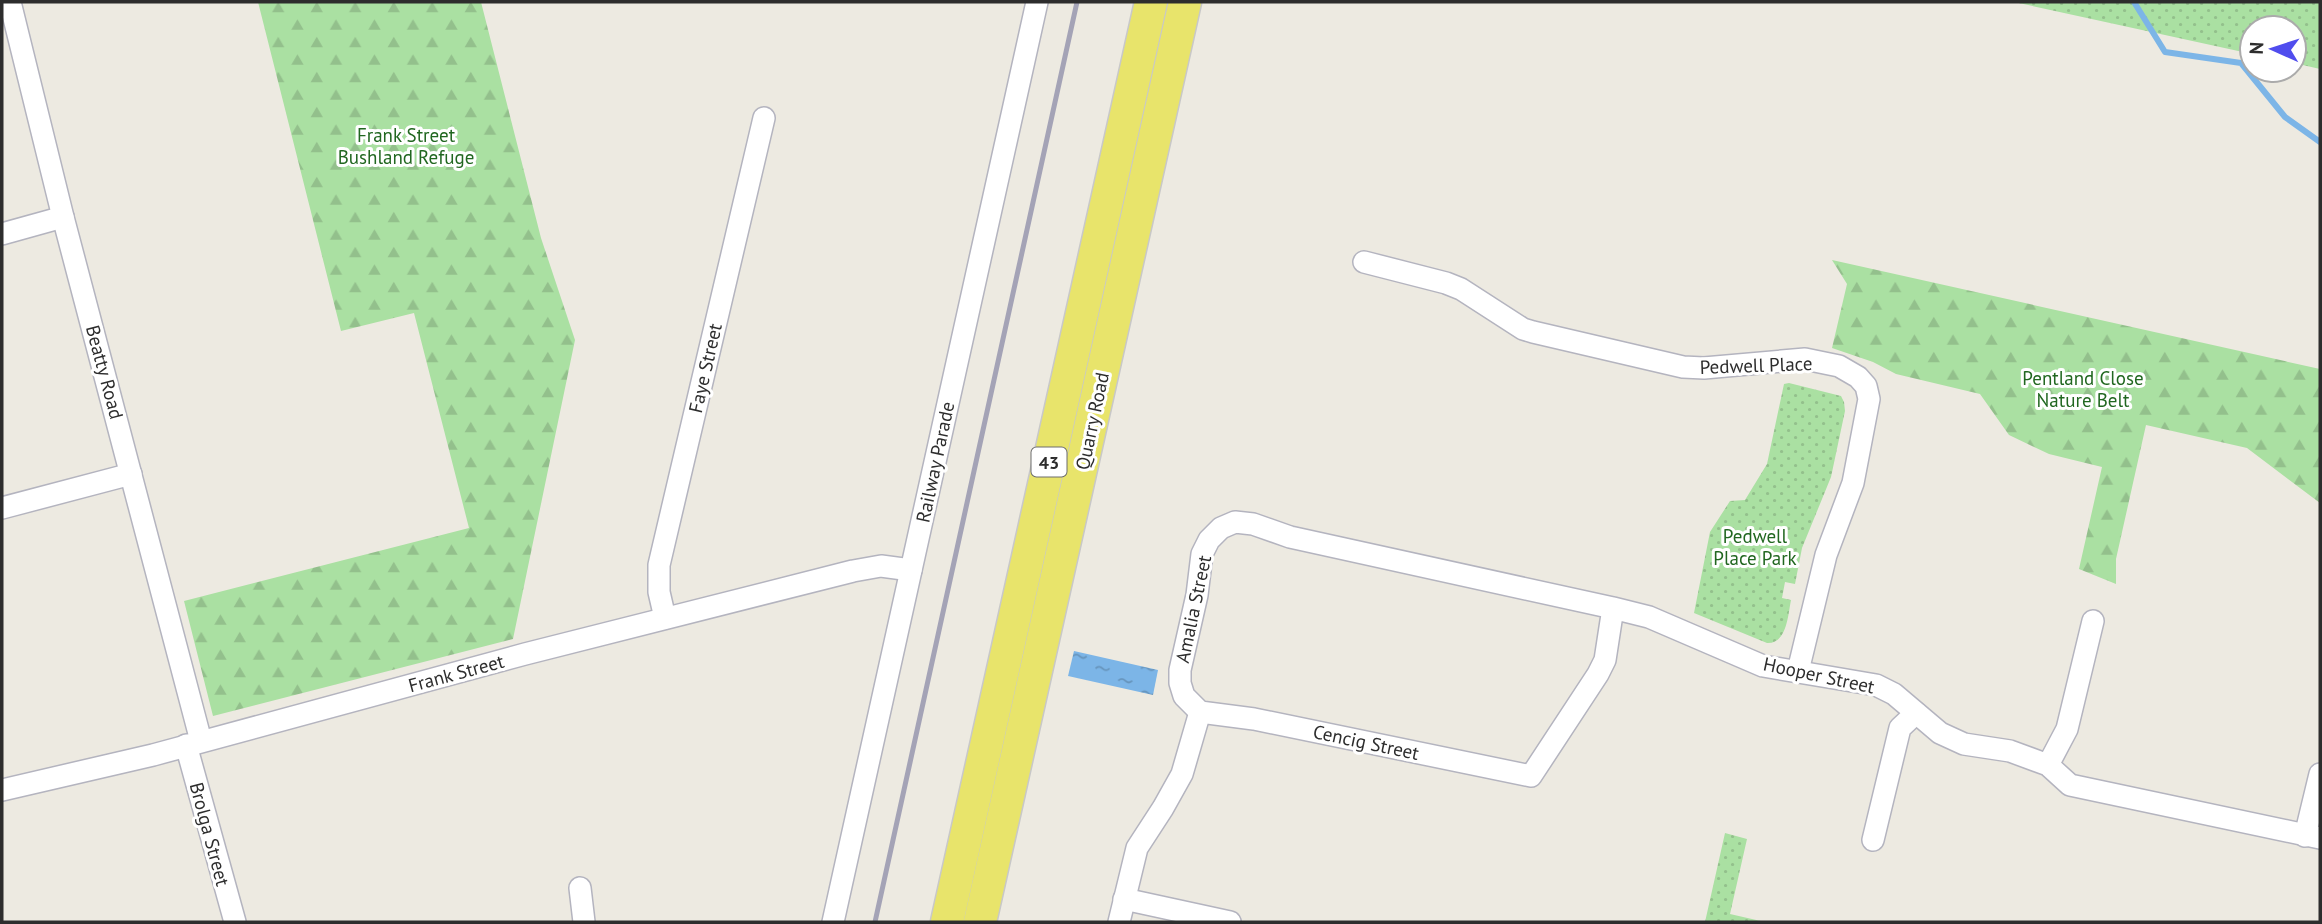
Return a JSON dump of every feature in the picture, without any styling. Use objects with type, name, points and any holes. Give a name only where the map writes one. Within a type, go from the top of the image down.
[{"type":"main road","name":"Quarry Road","points":[[947,922],[1151,2]]},
{"type":"main road","name":"Quarry Road","points":[[980,922],[1185,2]]},
{"type":"street","name":"Beatty Road","points":[[10,2],[131,474],[194,743]]},
{"type":"street","name":"Railway Parade","points":[[833,922],[1037,2]]},
{"type":"street","name":"Faye Street","points":[[665,618],[659,592],[659,565],[764,118]]},
{"type":"street","points":[[2,234],[64,218]]},
{"type":"street","name":"Pedwell Place","points":[[1364,262],[1454,286],[1523,329],[1551,337],[1683,367],[1704,368],[1805,359],[1839,366],[1858,377],[1866,386],[1869,399],[1855,471],[1826,555],[1798,671]]},
{"type":"street","points":[[2,508],[131,474]]},
{"type":"street","name":"Hooper Street","points":[[1221,528],[1235,522],[1252,524],[1290,537],[1649,617],[1763,666],[1877,685],[1894,694],[1940,733],[1964,744],[2010,751],[2048,765],[2070,785],[2313,837]]},
{"type":"street","name":"Amalia Street","points":[[1200,712],[1184,696],[1180,670],[1197,595],[1202,554],[1209,540],[1221,528]]},
{"type":"street","name":"Frank Street","points":[[2,790],[194,743],[853,571],[881,566],[911,570]]},
{"type":"street","name":"Cencig Street","points":[[1200,712],[1254,719],[1531,776],[1605,660],[1614,608]]},
{"type":"street","points":[[2048,765],[2071,716],[2093,621]]},
{"type":"street","points":[[1119,922],[1137,848],[1182,774],[1200,712]]},
{"type":"street","points":[[1873,840],[1900,728],[1916,713]]},
{"type":"street","name":"Brolga Street","points":[[194,743],[235,922]]},
{"type":"street","points":[[2313,837],[2320,774]]},
{"type":"street","points":[[580,888],[584,922]]},
{"type":"street","points":[[1124,899],[1230,922]]},
{"type":"green space","name":"Frank Street Bushland Refuge","points":[[258,2],[481,2],[541,238],[575,340],[513,639],[213,716],[184,601],[469,528],[414,313],[341,331]]},
{"type":"green space","points":[[2014,2],[2320,2],[2320,69],[2308,66],[2308,14],[2238,14],[2238,51]]},
{"type":"green space","name":"Pentland Close Nature Belt","points":[[1832,260],[2320,369],[2320,503],[2247,448],[2146,425],[2116,559],[2116,584],[2079,569],[2102,467],[2049,454],[2009,435],[1980,394],[1896,374],[1873,362],[1832,348],[1847,284]]},
{"type":"green space","name":"Pedwell Place Park","points":[[1784,384],[1841,396],[1845,411],[1831,477],[1802,548],[1795,584],[1785,582],[1782,598],[1791,600],[1783,634],[1774,642],[1767,643],[1694,613],[1710,532],[1730,501],[1745,500],[1767,464]]},
{"type":"green space","points":[[1725,833],[1747,839],[1730,914],[1765,922],[1705,922]]},
{"type":"water","points":[[1074,651],[1158,670],[1153,695],[1068,676]]},
{"type":"waterway","points":[[2134,2],[2165,52],[2241,63],[2285,117],[2320,142]]},
{"type":"railway","points":[[875,922],[1077,2]]}]
